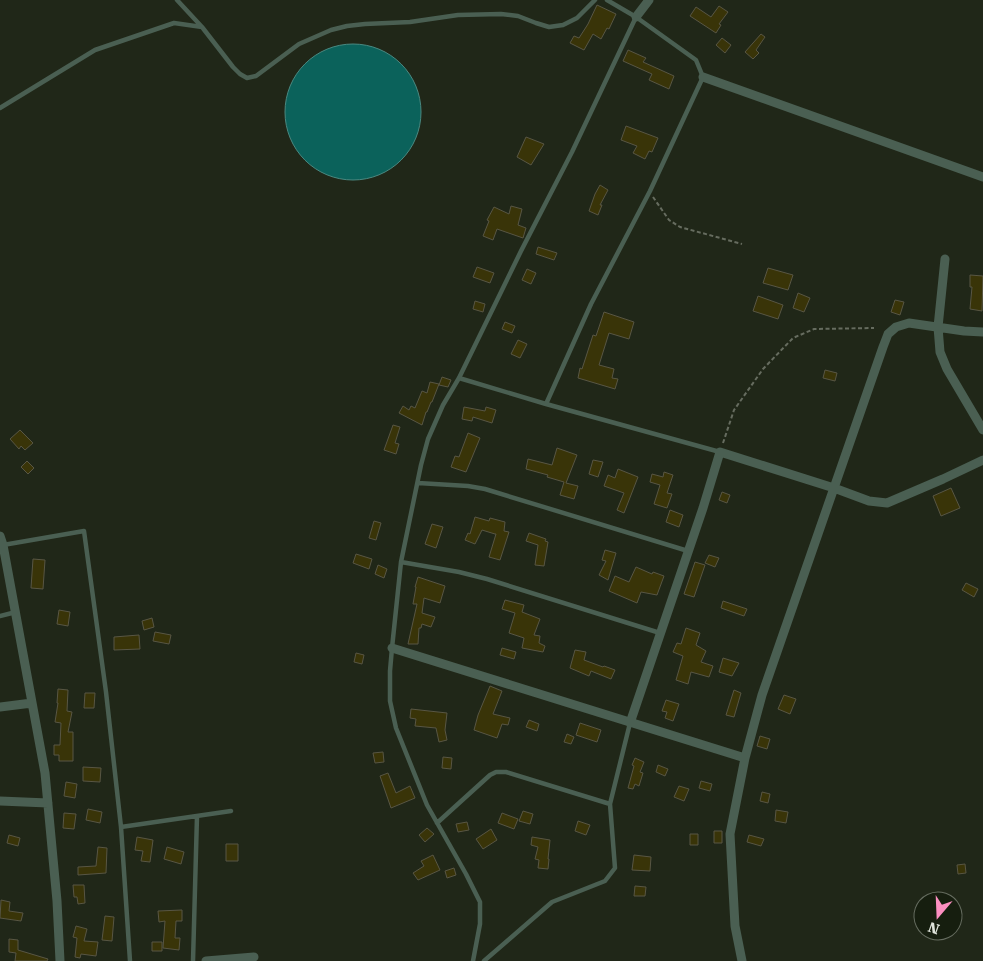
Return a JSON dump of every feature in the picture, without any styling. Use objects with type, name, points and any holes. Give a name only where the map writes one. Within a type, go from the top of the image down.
[{"type":"street","points":[[636,18],[649,0]]},
{"type":"street","points":[[703,77],[983,176]]},
{"type":"street","points":[[945,259],[938,327],[940,352],[947,369],[983,430]]},
{"type":"street","points":[[742,961],[735,926],[730,834],[745,758],[762,695],[883,347],[888,334],[896,327],[909,323],[983,332]]},
{"type":"street","points":[[630,723],[720,452],[869,501],[887,503],[983,460]]},
{"type":"street","points":[[1,541],[16,612],[45,774],[57,901],[60,961]]},
{"type":"street","points":[[392,648],[745,758]]},
{"type":"street","points":[[0,707],[32,703]]},
{"type":"street","points":[[0,801],[48,802]]},
{"type":"street","points":[[206,961],[256,959]]},
{"type":"lane","points":[[177,0],[202,27],[233,67],[240,74],[248,78],[256,76],[299,44],[331,30],[347,26],[501,14],[518,16],[549,27],[564,25],[577,18],[595,0]]},
{"type":"lane","points":[[546,404],[591,304],[650,191],[703,77],[696,60],[607,0]]},
{"type":"lane","points":[[473,961],[480,924],[480,902],[427,805],[396,728],[390,701],[390,671],[401,562],[428,439],[443,405],[459,378],[576,144],[636,18]]},
{"type":"lane","points":[[0,108],[95,50],[174,23],[202,27]]},
{"type":"lane","points":[[459,378],[720,452]]},
{"type":"lane","points":[[418,483],[485,489],[688,551]]},
{"type":"lane","points":[[1,541],[84,531],[106,692],[121,827],[130,961]]},
{"type":"lane","points":[[401,562],[487,579],[660,633]]},
{"type":"lane","points":[[0,616],[16,612]]},
{"type":"lane","points":[[484,961],[552,902],[605,881],[615,868],[610,804],[630,723]]},
{"type":"lane","points":[[437,823],[490,775],[496,772],[506,772],[610,804]]},
{"type":"lane","points":[[121,827],[230,811]]},
{"type":"lane","points":[[193,961],[197,816]]},
{"type":"path","points":[[650,191],[669,220],[680,227],[742,244]]},
{"type":"path","points":[[720,452],[734,410],[763,369],[793,338],[814,329],[874,328]]},
{"type":"water","points":[[353,44],[379,49],[401,64],[416,86],[421,112],[416,138],[401,160],[379,175],[353,180],[327,175],[305,160],[290,138],[285,112],[290,86],[305,64],[327,49]]},
{"type":"building","points":[[597,5],[616,14],[609,29],[607,28],[601,39],[593,34],[584,50],[570,43],[574,36],[579,38]]},
{"type":"building","points":[[719,6],[728,12],[719,24],[721,25],[716,33],[690,16],[696,7],[711,17]]},
{"type":"building","points":[[761,34],[765,37],[756,50],[759,53],[753,59],[745,52]]},
{"type":"building","points":[[722,38],[731,45],[725,53],[716,45]]},
{"type":"building","points":[[628,50],[646,58],[643,62],[674,76],[669,89],[649,80],[652,74],[623,61]]},
{"type":"building","points":[[626,126],[658,138],[652,152],[649,151],[645,159],[633,153],[637,146],[621,140]]},
{"type":"building","points":[[526,137],[544,144],[531,165],[517,157]]},
{"type":"building","points":[[600,185],[608,190],[600,205],[602,205],[598,215],[589,211]]},
{"type":"building","points":[[511,206],[522,209],[518,225],[526,228],[523,238],[497,229],[493,240],[483,236],[489,221],[487,220],[494,207],[509,214]]},
{"type":"building","points":[[538,247],[557,253],[554,260],[536,254]]},
{"type":"building","points":[[477,267],[494,273],[490,283],[473,277]]},
{"type":"building","points":[[768,268],[793,275],[788,290],[763,283]]},
{"type":"building","points":[[527,269],[536,273],[531,284],[522,280]]},
{"type":"building","points":[[970,275],[983,276],[982,311],[970,309],[972,287],[970,287]]},
{"type":"building","points":[[798,293],[810,298],[804,312],[793,308]]},
{"type":"building","points":[[758,296],[783,305],[778,319],[753,311]]},
{"type":"building","points":[[895,300],[904,302],[900,315],[891,312]]},
{"type":"building","points":[[475,301],[485,304],[483,312],[473,309]]},
{"type":"building","points":[[604,312],[634,322],[629,339],[609,333],[599,365],[614,369],[612,378],[618,379],[615,389],[578,378],[593,335],[596,336]]},
{"type":"building","points":[[505,322],[515,326],[512,333],[502,329]]},
{"type":"building","points":[[518,340],[527,344],[520,358],[511,354]]},
{"type":"building","points":[[825,370],[837,373],[835,381],[823,378]]},
{"type":"building","points":[[442,377],[451,380],[448,387],[439,385]]},
{"type":"building","points":[[430,382],[439,384],[422,425],[399,413],[403,406],[409,410],[411,406],[415,408],[422,391],[427,393]]},
{"type":"building","points":[[464,407],[485,411],[486,407],[496,410],[492,423],[473,417],[472,421],[462,419]]},
{"type":"building","points":[[393,425],[400,427],[395,443],[399,444],[396,454],[384,450]]},
{"type":"building","points":[[20,430],[33,443],[25,450],[21,446],[19,449],[10,439]]},
{"type":"building","points":[[468,433],[480,438],[466,472],[451,467],[455,456],[459,457]]},
{"type":"building","points":[[557,448],[577,455],[566,483],[578,486],[574,499],[560,495],[564,482],[526,469],[528,459],[552,465]]},
{"type":"building","points":[[593,460],[603,462],[598,477],[589,474]]},
{"type":"building","points":[[27,461],[34,468],[28,474],[21,467]]},
{"type":"building","points":[[618,469],[638,477],[624,513],[617,510],[624,493],[604,486],[608,475],[615,478]]},
{"type":"building","points":[[664,472],[673,475],[667,493],[672,494],[667,508],[654,504],[660,485],[650,482],[652,474],[663,477]]},
{"type":"building","points":[[951,488],[960,508],[941,516],[933,496]]},
{"type":"building","points":[[722,492],[730,495],[727,503],[719,500]]},
{"type":"building","points":[[670,510],[683,515],[679,527],[666,522]]},
{"type":"building","points":[[475,517],[489,521],[490,518],[505,522],[504,531],[509,532],[500,560],[489,557],[496,534],[482,530],[475,544],[465,540],[468,533],[470,534]]},
{"type":"building","points":[[374,521],[381,523],[376,540],[369,538]]},
{"type":"building","points":[[432,524],[443,527],[436,548],[425,544]]},
{"type":"building","points":[[529,533],[546,539],[545,541],[548,542],[544,566],[535,565],[538,545],[526,541]]},
{"type":"building","points":[[605,550],[616,553],[608,580],[599,575],[606,561],[602,560]]},
{"type":"building","points":[[356,554],[372,559],[369,569],[353,563]]},
{"type":"building","points":[[709,555],[719,558],[715,567],[705,563]]},
{"type":"building","points":[[33,559],[45,560],[43,589],[31,588]]},
{"type":"building","points":[[695,562],[705,565],[694,597],[684,594]]},
{"type":"building","points":[[378,565],[387,569],[384,578],[375,574]]},
{"type":"building","points":[[636,567],[652,574],[653,572],[664,576],[657,595],[641,592],[637,603],[609,591],[615,576],[629,582]]},
{"type":"building","points":[[418,577],[445,586],[440,603],[424,598],[422,613],[435,617],[431,627],[422,624],[421,628],[419,628],[418,644],[408,644],[417,604],[413,604]]},
{"type":"building","points":[[966,583],[978,589],[974,597],[962,590]]},
{"type":"building","points":[[505,600],[524,605],[522,612],[540,619],[534,635],[540,636],[539,643],[545,646],[543,652],[522,648],[524,638],[509,633],[515,613],[502,609]]},
{"type":"building","points":[[723,601],[747,609],[744,616],[721,608]]},
{"type":"building","points":[[59,610],[70,612],[68,626],[57,624]]},
{"type":"building","points":[[152,618],[154,627],[144,630],[142,621]]},
{"type":"building","points":[[686,628],[700,633],[696,645],[706,651],[701,662],[713,666],[709,677],[691,672],[688,684],[676,680],[683,656],[673,652],[677,643],[681,644]]},
{"type":"building","points":[[155,632],[171,635],[169,644],[153,641]]},
{"type":"building","points":[[139,635],[140,649],[114,650],[114,637]]},
{"type":"building","points":[[502,648],[516,652],[514,659],[500,655]]},
{"type":"building","points":[[575,650],[586,652],[584,660],[615,670],[611,679],[591,671],[589,676],[570,668]]},
{"type":"building","points":[[356,653],[364,655],[362,664],[354,662]]},
{"type":"building","points":[[723,658],[739,663],[732,676],[719,672]]},
{"type":"building","points":[[490,686],[502,691],[493,714],[510,718],[508,725],[502,724],[497,738],[474,730]]},
{"type":"building","points":[[58,689],[68,690],[67,711],[72,712],[68,732],[73,732],[73,761],[59,761],[59,755],[54,755],[54,745],[60,745],[61,723],[55,722]]},
{"type":"building","points":[[734,690],[741,693],[734,717],[726,715]]},
{"type":"building","points":[[85,693],[95,693],[94,708],[84,708]]},
{"type":"building","points":[[784,695],[796,699],[790,714],[778,709]]},
{"type":"building","points":[[666,700],[679,704],[673,721],[665,718],[667,712],[662,711]]},
{"type":"building","points":[[411,709],[447,713],[445,730],[447,740],[439,742],[436,728],[415,726],[416,719],[410,718]]},
{"type":"building","points":[[529,720],[539,724],[537,731],[526,727]]},
{"type":"building","points":[[580,723],[601,730],[597,742],[576,735]]},
{"type":"building","points":[[567,734],[574,737],[571,744],[564,742]]},
{"type":"building","points":[[760,736],[770,739],[767,749],[757,746]]},
{"type":"building","points":[[383,752],[384,762],[375,763],[373,753]]},
{"type":"building","points":[[443,757],[452,758],[451,769],[442,768]]},
{"type":"building","points":[[635,758],[644,762],[640,772],[643,773],[639,786],[635,784],[633,789],[628,788]]},
{"type":"building","points":[[658,765],[668,769],[665,776],[656,772]]},
{"type":"building","points":[[83,767],[101,768],[100,782],[83,781]]},
{"type":"building","points":[[388,773],[396,793],[410,786],[415,798],[391,808],[380,776]]},
{"type":"building","points":[[701,781],[712,784],[710,791],[699,788]]},
{"type":"building","points":[[66,782],[77,784],[75,798],[64,796]]},
{"type":"building","points":[[679,786],[689,789],[684,801],[674,797]]},
{"type":"building","points":[[762,792],[770,794],[768,803],[760,801]]},
{"type":"building","points":[[88,809],[102,812],[100,823],[86,820]]},
{"type":"building","points":[[776,810],[788,812],[786,823],[775,821]]},
{"type":"building","points":[[523,811],[533,814],[530,824],[519,821]]},
{"type":"building","points":[[64,813],[76,814],[74,829],[63,828]]},
{"type":"building","points":[[502,813],[518,819],[514,829],[498,823]]},
{"type":"building","points":[[578,821],[590,825],[586,835],[575,831]]},
{"type":"building","points":[[467,822],[469,830],[458,832],[456,824]]},
{"type":"building","points":[[427,828],[434,834],[425,842],[419,835]]},
{"type":"building","points":[[491,829],[497,840],[483,849],[476,839]]},
{"type":"building","points":[[714,831],[722,831],[722,843],[714,843]]},
{"type":"building","points":[[690,834],[698,834],[698,845],[690,845]]},
{"type":"building","points":[[9,835],[20,838],[18,846],[7,843]]},
{"type":"building","points":[[749,835],[764,839],[761,846],[747,842]]},
{"type":"building","points":[[137,837],[153,840],[150,862],[141,861],[143,851],[135,850]]},
{"type":"building","points":[[532,837],[550,840],[548,869],[538,868],[539,860],[535,859],[538,847],[531,845]]},
{"type":"building","points":[[226,844],[238,844],[238,861],[226,861]]},
{"type":"building","points":[[98,847],[107,848],[106,873],[78,875],[78,867],[96,866]]},
{"type":"building","points":[[167,847],[184,852],[181,864],[164,859]]},
{"type":"building","points":[[433,855],[440,870],[418,880],[413,873],[424,866],[421,861]]},
{"type":"building","points":[[634,855],[651,857],[650,871],[632,870]]},
{"type":"building","points":[[965,864],[966,873],[958,874],[957,865]]},
{"type":"building","points":[[454,868],[456,875],[447,878],[445,871]]},
{"type":"building","points":[[73,885],[84,885],[85,903],[78,904],[77,897],[74,897]]},
{"type":"building","points":[[635,886],[646,887],[645,896],[634,896]]},
{"type":"building","points":[[1,900],[10,902],[9,911],[23,913],[21,921],[0,918]]},
{"type":"building","points":[[182,910],[182,921],[176,921],[175,938],[180,938],[179,950],[163,948],[165,921],[159,922],[158,911]]},
{"type":"building","points":[[105,916],[114,917],[112,941],[102,940]]},
{"type":"building","points":[[76,926],[87,929],[84,941],[98,942],[96,956],[81,954],[80,958],[75,957],[77,938],[73,937]]},
{"type":"building","points":[[9,939],[18,940],[18,950],[48,959],[47,961],[15,961],[16,953],[9,952]]},
{"type":"building","points":[[152,942],[162,942],[162,951],[152,951]]}]
